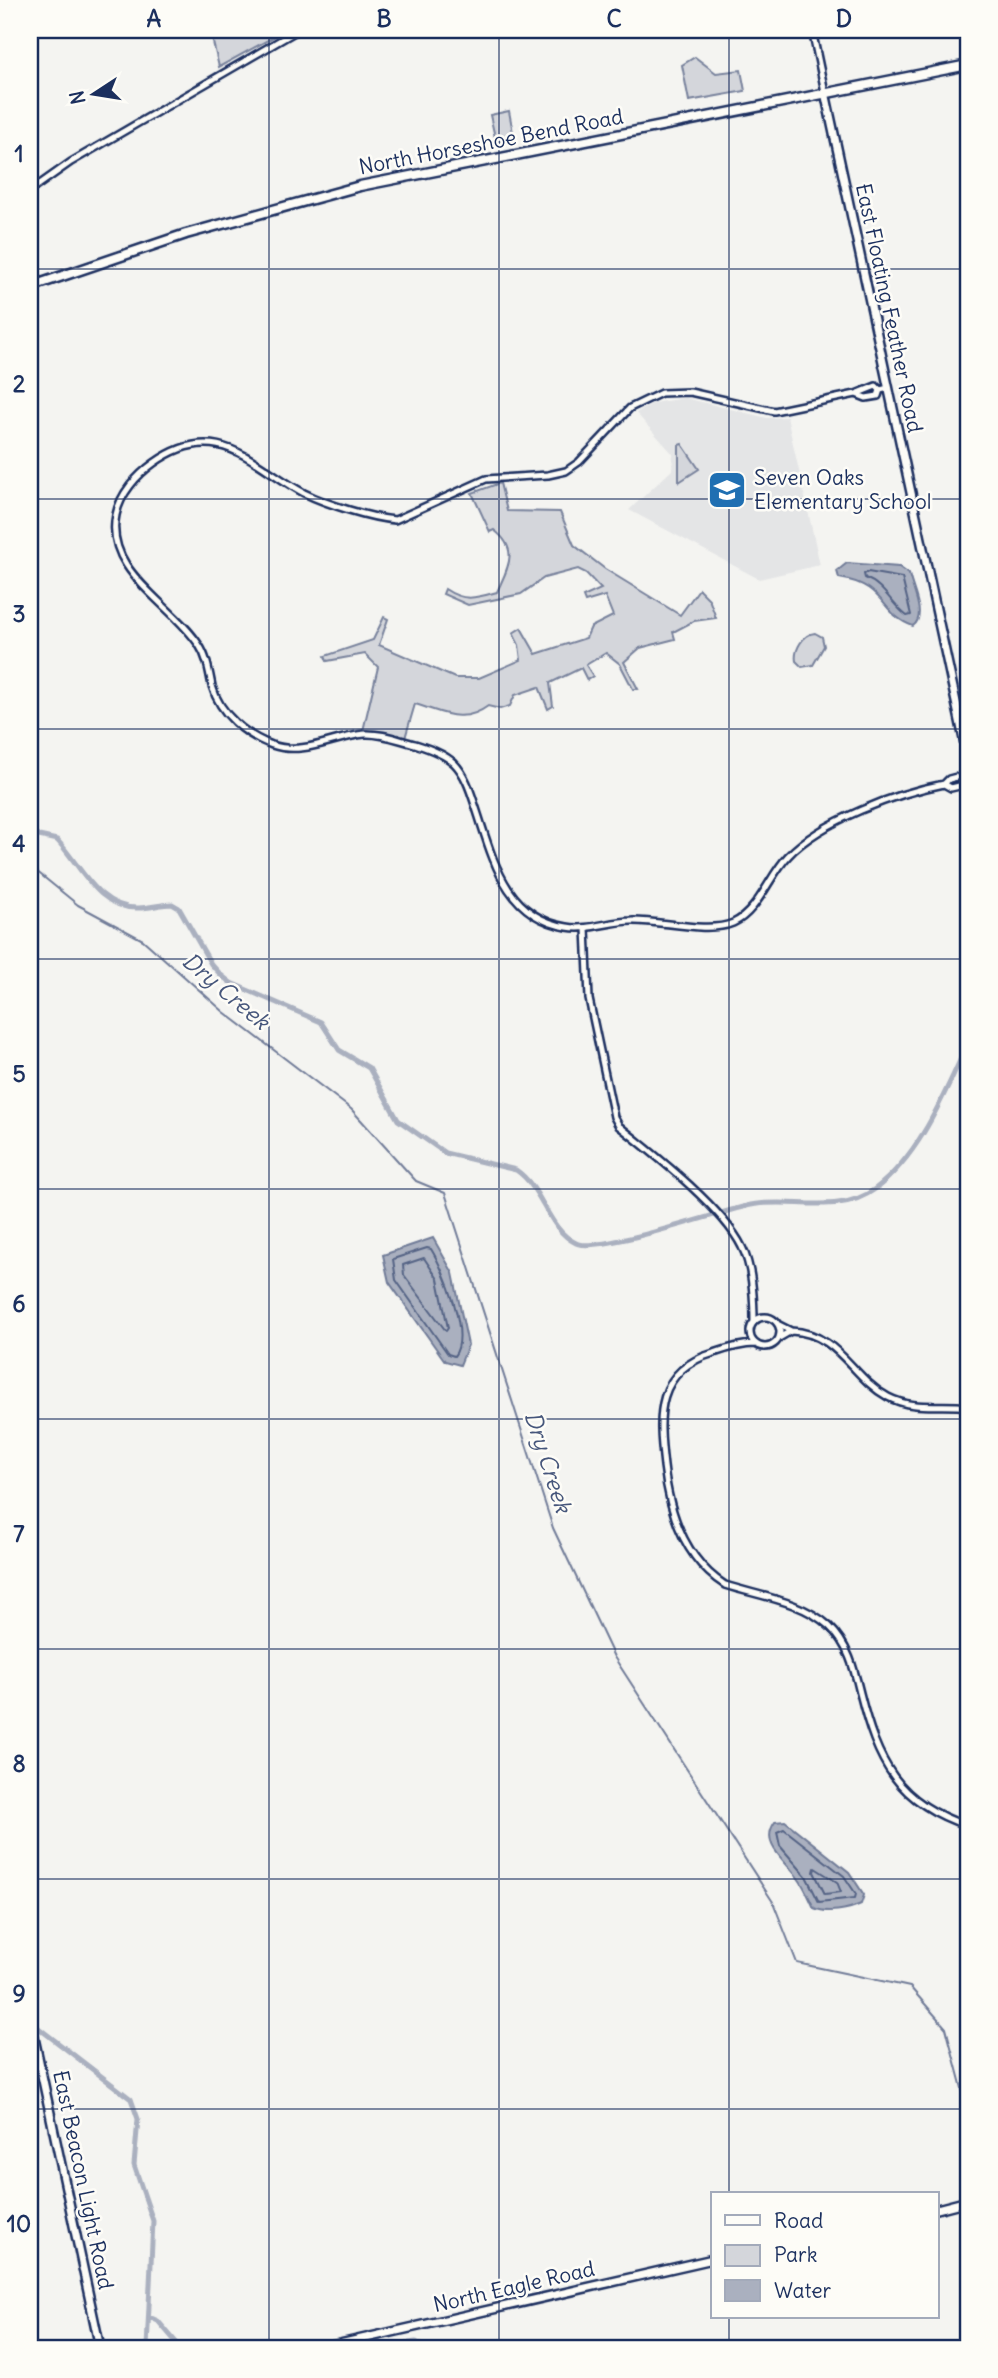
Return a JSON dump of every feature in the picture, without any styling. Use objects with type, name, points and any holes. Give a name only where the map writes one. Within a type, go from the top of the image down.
[{"type":"highway","name":"North Horseshoe Bend Road","points":[[30,287],[186,234],[360,186],[968,65]]},
{"type":"main road","name":"East Floating Feather Road","points":[[825,92],[968,758]]},
{"type":"main road","name":"East Beacon Light Road","points":[[30,2019],[100,2348]]},
{"type":"main road","points":[[939,2208],[968,2202]]},
{"type":"main road","name":"North Eagle Road","points":[[322,2348],[711,2259]]},
{"type":"street","points":[[30,191],[71,162],[298,30]]},
{"type":"street","name":"East Floating Feather Road","points":[[812,30],[825,92]]},
{"type":"street","points":[[889,388],[880,390],[876,386],[856,394],[774,411],[690,392],[661,393],[630,408],[566,471],[554,475],[486,479],[395,520],[306,494],[242,452],[201,445],[173,452],[148,467],[124,495],[115,527],[118,548],[128,568],[200,646],[216,698],[232,721],[265,741],[286,748],[304,748],[373,734],[440,754],[455,764],[467,784],[498,874],[513,898],[541,920],[586,928],[631,920],[719,927],[735,922],[749,911],[788,856],[810,838],[893,796],[944,784],[949,779],[968,775]]},
{"type":"street","points":[[944,784],[951,788],[968,784]]},
{"type":"street","points":[[586,928],[589,999],[614,1117],[619,1126],[671,1168],[737,1238],[745,1253],[755,1309],[754,1322],[742,1344]]},
{"type":"street","points":[[755,1309],[778,1325],[791,1331],[807,1333],[834,1346],[870,1385],[893,1399],[917,1406],[968,1407]]},
{"type":"street","points":[[754,1322],[767,1317]]},
{"type":"street","points":[[778,1325],[779,1338]]},
{"type":"street","points":[[750,1330],[756,1345]]},
{"type":"street","points":[[791,1331],[769,1347],[742,1344],[690,1363],[678,1373],[662,1400],[659,1427],[673,1518],[699,1561],[714,1578],[725,1585],[816,1615],[831,1628],[851,1658],[873,1742],[894,1779],[921,1804],[968,1826]]},
{"type":"shaded area","name":"Seven Oaks Elementary School","points":[[685,398],[767,418],[787,417],[820,565],[759,579],[629,510],[672,470],[673,454],[636,413],[653,403]]},
{"type":"green space","points":[[210,30],[286,30],[219,67]]},
{"type":"green space","points":[[695,57],[716,73],[741,70],[745,91],[689,101],[682,65]]},
{"type":"green space","points":[[509,111],[514,138],[496,142],[490,115]]},
{"type":"green space","points":[[682,444],[699,469],[679,482],[679,445]]},
{"type":"green space","points":[[500,483],[507,511],[560,512],[574,545],[605,569],[680,615],[699,589],[709,599],[716,618],[694,621],[673,632],[675,639],[640,648],[624,662],[638,689],[633,689],[620,664],[606,653],[586,665],[593,676],[587,680],[581,668],[550,683],[553,706],[548,709],[539,687],[515,695],[510,706],[500,709],[488,706],[470,715],[452,715],[415,704],[405,738],[363,731],[378,667],[365,654],[327,661],[325,656],[373,640],[384,617],[388,619],[379,645],[455,678],[479,678],[521,660],[519,645],[513,633],[521,628],[536,654],[586,638],[591,627],[613,616],[605,596],[585,602],[583,597],[601,589],[586,573],[578,569],[544,578],[521,594],[468,605],[443,594],[445,589],[458,596],[470,598],[497,592],[508,567],[509,552],[502,537],[494,530],[490,532],[472,493]]},
{"type":"green space","points":[[815,633],[822,637],[824,646],[813,665],[802,667],[796,661],[798,648],[803,639]]},
{"type":"water","points":[[847,563],[899,567],[909,574],[919,609],[917,622],[913,626],[902,621],[875,593],[855,582],[839,578],[837,571]]},
{"type":"water","points":[[433,1238],[453,1273],[468,1345],[460,1365],[445,1361],[389,1282],[383,1255]]},
{"type":"water","points":[[785,1821],[849,1872],[864,1895],[861,1904],[838,1910],[814,1908],[800,1881],[772,1845],[771,1830],[775,1822]]},
{"type":"waterway","points":[[30,834],[57,840],[91,884],[112,902],[125,907],[143,908],[172,904],[179,908],[211,964],[221,975],[231,983],[321,1022],[339,1050],[369,1068],[398,1120],[445,1153],[516,1170],[533,1187],[558,1228],[576,1243],[608,1243],[751,1205],[831,1204],[861,1197],[875,1189],[906,1159],[930,1122],[968,1043]]},
{"type":"waterway","name":"Dry Creek","points":[[30,866],[78,905],[143,940],[224,1012],[351,1109],[416,1181],[445,1193],[553,1528],[614,1657],[773,1902],[797,1963],[910,1987],[946,2028],[968,2111]]},
{"type":"waterway","points":[[36,2026],[131,2099],[138,2119],[134,2165],[153,2221],[147,2348]]},
{"type":"waterway","points":[[149,2317],[158,2321],[181,2348]]},
{"type":"waterway","points":[[379,2347],[416,2342],[426,2348]]},
{"type":"place","name":"Seven Oaks Elementary School","points":[[727,490]]}]
